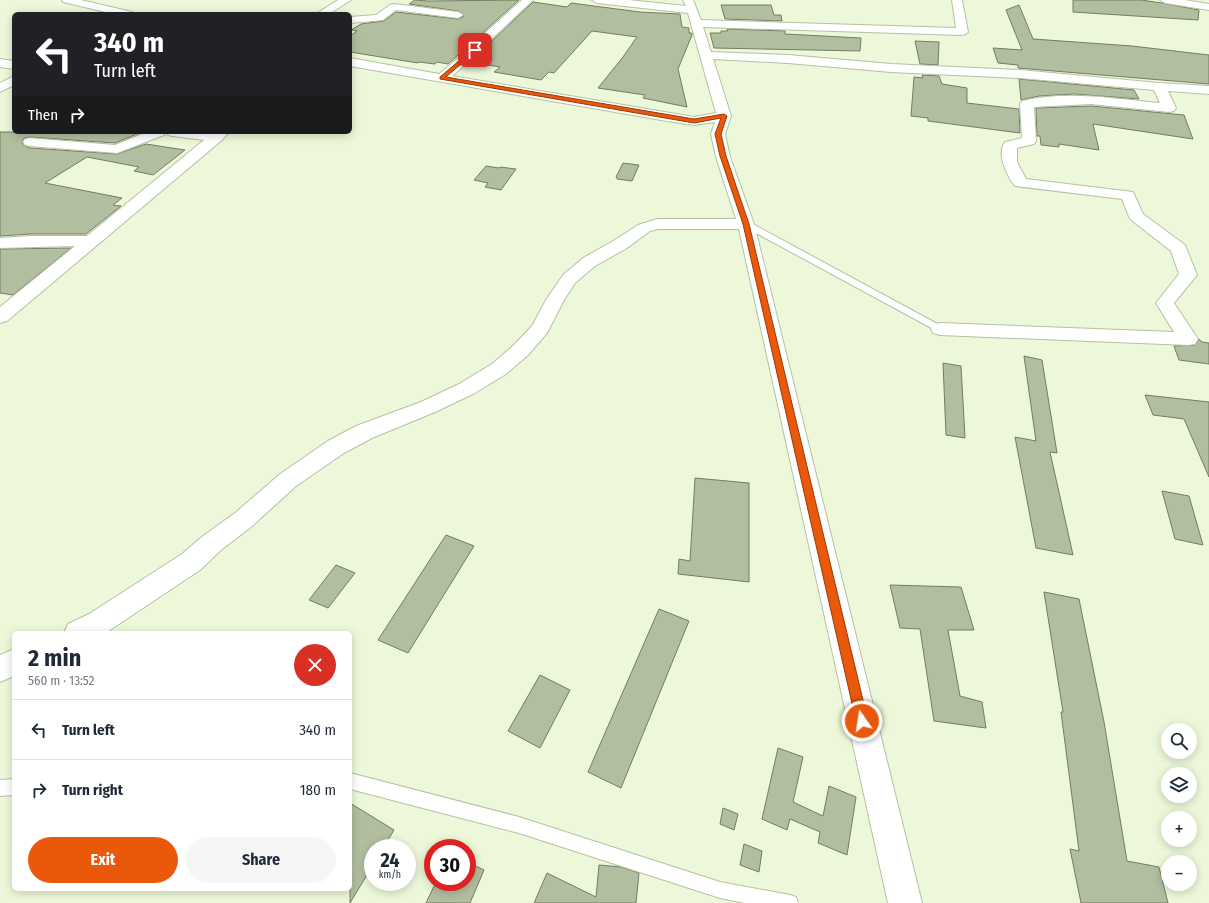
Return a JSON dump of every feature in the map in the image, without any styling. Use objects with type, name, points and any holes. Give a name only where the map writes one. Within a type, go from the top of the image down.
[{"type":"street","points":[[67,0],[119,12]]},
{"type":"street","points":[[325,12],[346,0]]},
{"type":"street","points":[[442,78],[475,50],[477,46],[528,0]]},
{"type":"street","points":[[597,0],[962,32],[957,0]]},
{"type":"street","points":[[1165,0],[1209,7]]},
{"type":"street","points":[[1195,0],[1209,2]]},
{"type":"street","points":[[352,20],[379,18],[394,7],[458,15]]},
{"type":"street","points":[[690,8],[724,116],[718,134],[723,156],[746,224],[905,903]]},
{"type":"street","points":[[706,55],[788,59],[891,68],[1020,74],[1158,87],[1209,90]]},
{"type":"street","points":[[352,62],[687,120],[694,121],[724,116]]},
{"type":"street","points":[[0,63],[12,64]]},
{"type":"street","points":[[0,88],[12,81]]},
{"type":"street","points":[[940,329],[1188,340],[1165,303],[1188,275],[1179,249],[1136,216],[1128,195],[1020,183],[1010,162],[1010,145],[1029,141],[1027,104],[1091,100],[1169,108],[1158,87]]},
{"type":"street","points":[[44,134],[30,142],[117,149],[153,134]]},
{"type":"street","points":[[0,317],[220,134]]},
{"type":"street","points":[[81,631],[98,623],[191,562],[212,543],[243,520],[288,480],[336,447],[364,432],[447,398],[499,369],[521,350],[540,329],[555,300],[570,279],[589,262],[621,244],[644,228],[658,224],[746,224]]},
{"type":"street","points":[[0,243],[31,241],[93,241]]},
{"type":"street","points":[[0,669],[12,663]]},
{"type":"lane","points":[[746,224],[940,329]]},
{"type":"lane","points":[[352,783],[519,825],[720,890],[790,903]]},
{"type":"lane","points":[[0,788],[12,786]]},
{"type":"building","points":[[415,0],[519,0],[448,64],[437,62],[435,64],[418,63],[352,52],[352,35],[357,31],[352,29],[361,24],[384,21],[396,12],[458,19],[464,16],[458,11],[409,4]]},
{"type":"building","points":[[1073,0],[1141,0],[1162,3],[1199,10],[1198,20],[1073,12]]},
{"type":"building","points":[[533,2],[567,7],[571,3],[640,12],[680,14],[682,27],[689,28],[689,33],[692,33],[678,69],[687,107],[643,98],[645,95],[598,88],[637,37],[592,31],[554,73],[549,72],[541,80],[494,72],[500,67],[470,62]]},
{"type":"building","points":[[721,5],[771,5],[774,15],[781,15],[782,21],[725,19]]},
{"type":"building","points":[[1019,5],[1033,39],[1132,46],[1209,55],[1209,84],[1018,68],[1018,65],[998,63],[993,48],[1022,50],[1006,10]]},
{"type":"building","points":[[727,29],[785,31],[785,34],[861,38],[860,51],[714,48],[710,33],[721,33],[721,31],[728,31]]},
{"type":"building","points":[[915,41],[939,42],[938,65],[920,64]]},
{"type":"building","points":[[922,75],[939,76],[942,84],[967,88],[967,103],[1019,109],[1020,133],[928,121],[928,118],[911,116],[914,77],[923,78]]},
{"type":"building","points":[[1019,79],[1134,90],[1139,99],[1074,94],[1039,96],[1021,100]]},
{"type":"building","points":[[1091,106],[1184,115],[1193,139],[1093,124],[1099,150],[1059,144],[1059,147],[1041,145],[1040,136],[1037,136],[1036,108]]},
{"type":"building","points":[[0,132],[12,132],[12,134],[137,134],[115,143],[30,137],[24,138],[22,143],[30,148],[117,154],[146,144],[185,150],[153,175],[134,171],[139,167],[87,157],[45,183],[122,198],[113,205],[121,206],[86,234],[31,234],[0,236]]},
{"type":"building","points":[[623,163],[639,165],[632,181],[617,179],[616,177]]},
{"type":"building","points":[[486,166],[516,169],[501,190],[485,187],[488,183],[474,180]]},
{"type":"building","points":[[71,248],[13,295],[0,293],[0,249]]},
{"type":"building","points":[[1199,339],[1202,342],[1209,343],[1209,364],[1179,360],[1174,346],[1195,345]]},
{"type":"building","points":[[1024,356],[1042,360],[1057,453],[1050,452],[1073,555],[1036,548],[1015,437],[1036,441]]},
{"type":"building","points":[[943,363],[961,366],[965,438],[946,435]]},
{"type":"building","points":[[1145,395],[1209,402],[1209,477],[1184,419],[1153,415]]},
{"type":"building","points":[[695,478],[749,483],[749,582],[678,574],[679,559],[690,561]]},
{"type":"building","points":[[1162,491],[1189,496],[1203,545],[1175,539]]},
{"type":"building","points":[[446,535],[474,546],[408,653],[378,640]]},
{"type":"building","points":[[336,565],[355,573],[328,608],[309,600]]},
{"type":"building","points":[[890,585],[961,587],[974,630],[948,630],[960,696],[982,702],[986,728],[934,721],[920,629],[900,628]]},
{"type":"building","points":[[1044,592],[1079,599],[1104,722],[1127,861],[1159,867],[1161,875],[1161,891],[1165,891],[1168,903],[1081,903],[1070,849],[1079,851],[1061,712],[1063,712]]},
{"type":"building","points":[[659,609],[689,621],[621,788],[588,772]]},
{"type":"building","points":[[540,675],[570,690],[540,748],[508,731]]},
{"type":"building","points":[[778,748],[803,757],[793,802],[823,816],[829,786],[856,797],[847,855],[818,843],[820,832],[790,819],[787,830],[762,819]]},
{"type":"building","points":[[352,804],[394,830],[388,839],[364,839],[364,880],[350,903],[350,891],[352,891]]},
{"type":"building","points":[[723,808],[738,814],[734,830],[720,824]]},
{"type":"building","points":[[744,844],[762,851],[759,872],[740,865]]},
{"type":"building","points":[[599,865],[621,867],[639,873],[636,903],[534,903],[547,873],[596,897]]},
{"type":"building","points":[[476,866],[484,870],[476,889]]},
{"type":"building","points":[[432,891],[475,891],[470,903],[426,903]]},
{"type":"route","points":[[475,50],[442,78],[694,121],[724,116],[718,134],[723,156],[746,224],[862,721]]}]
